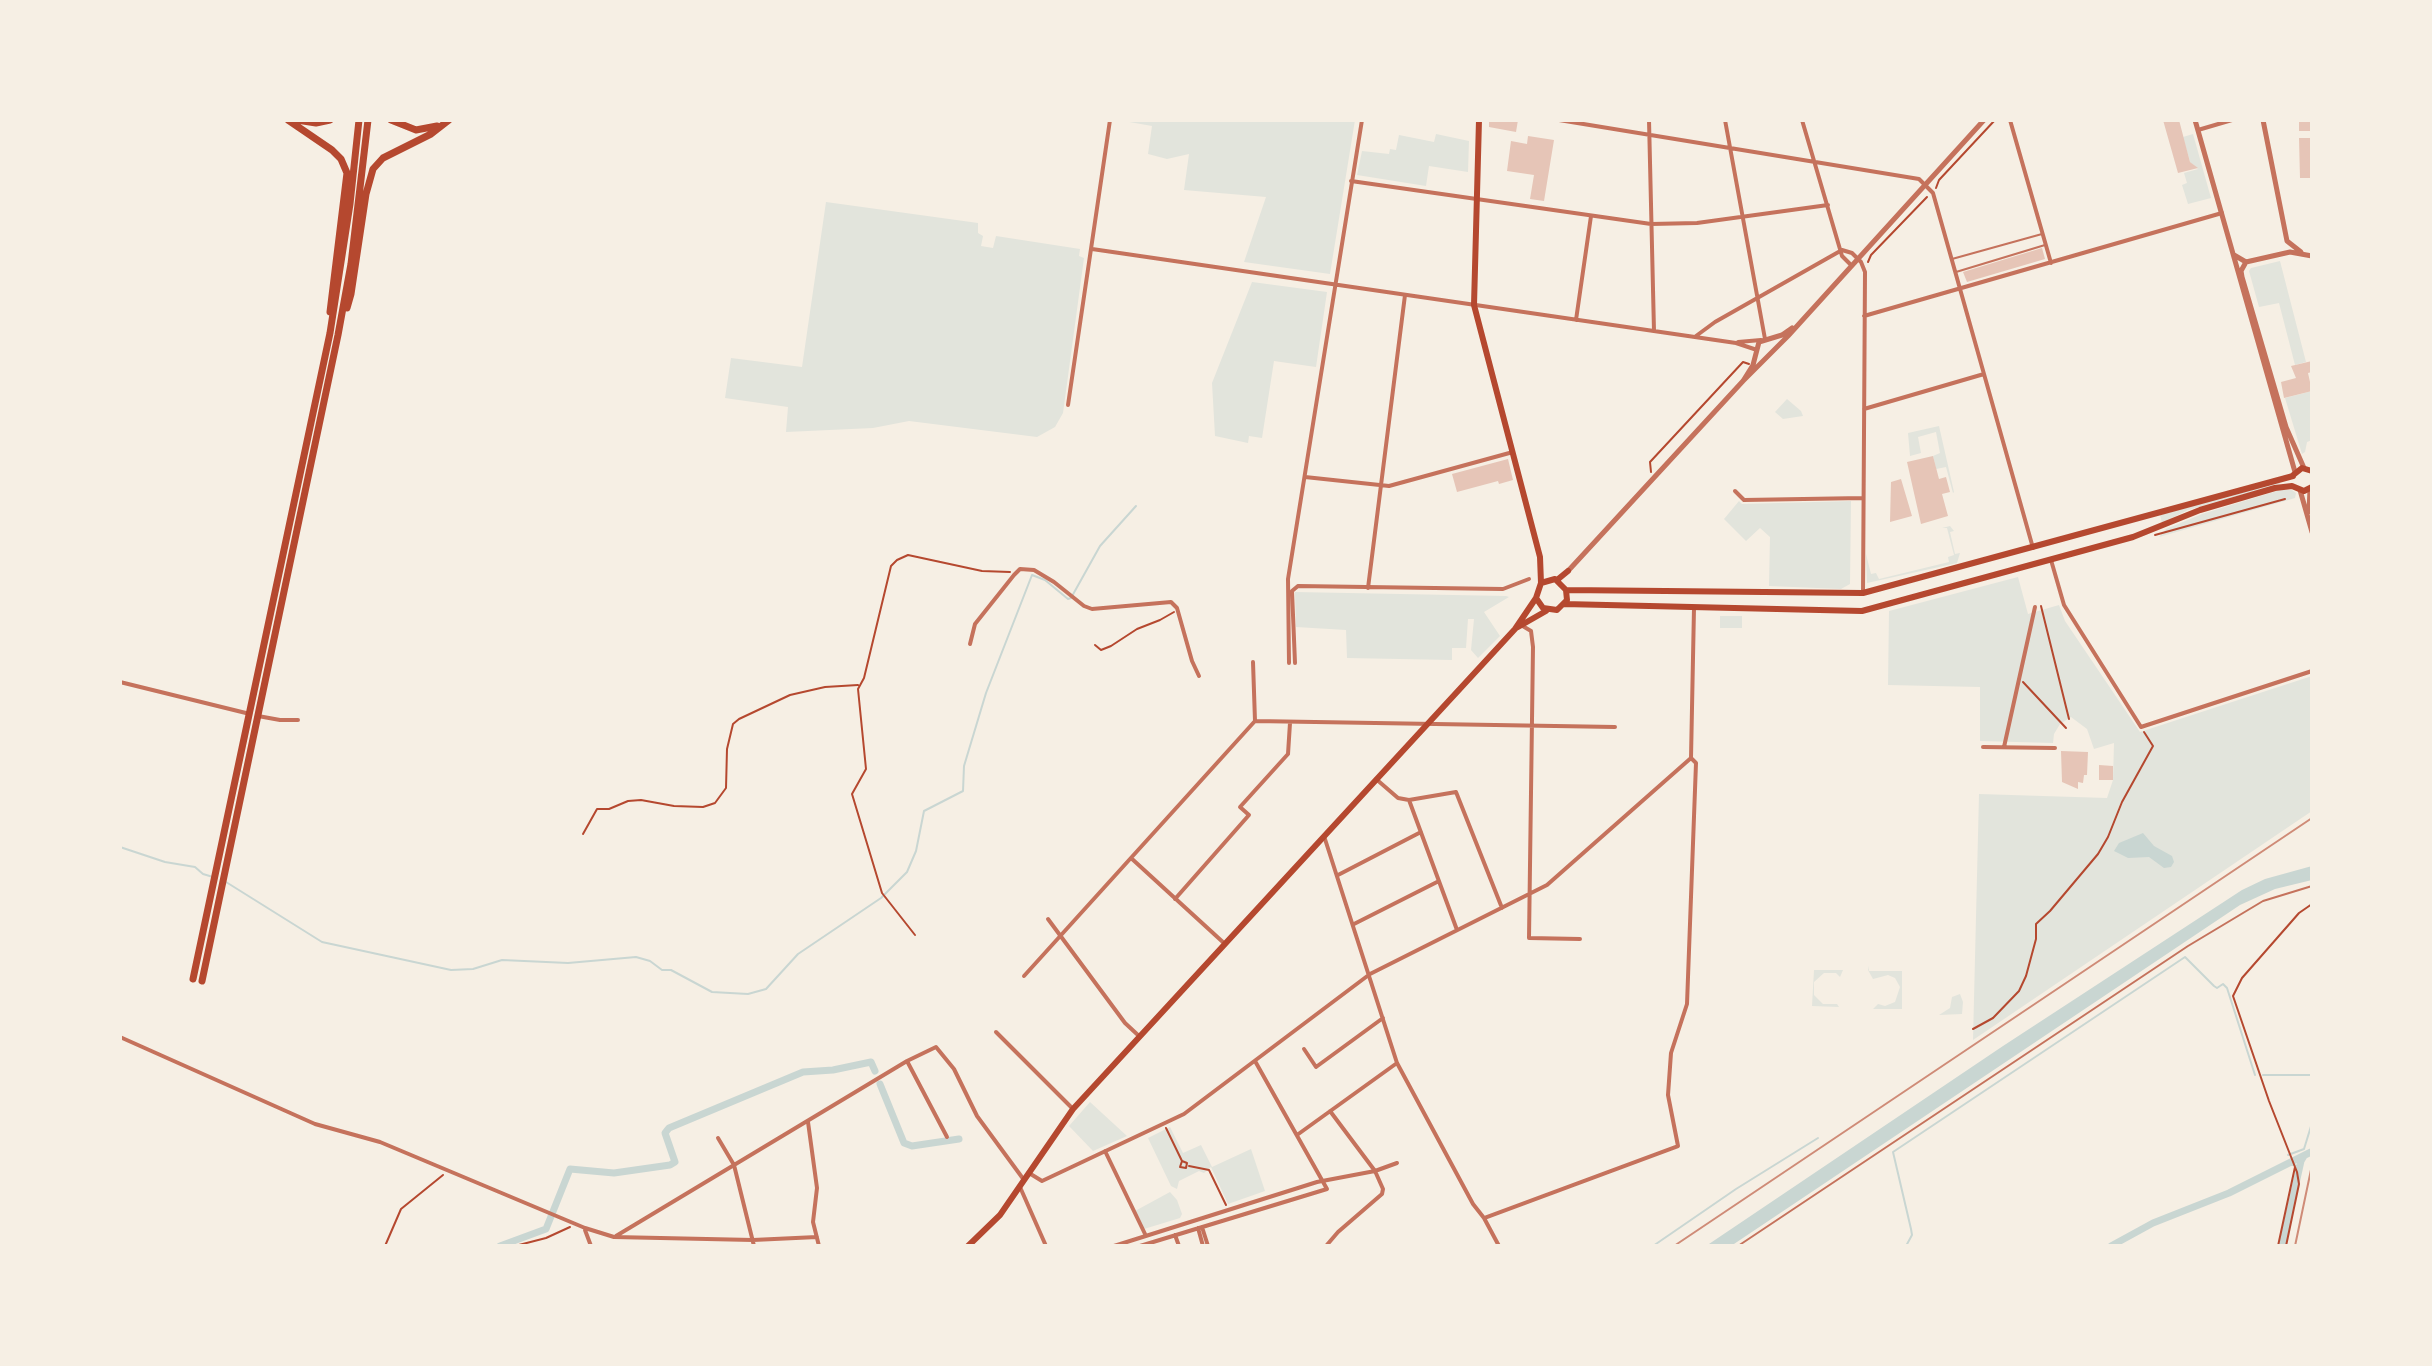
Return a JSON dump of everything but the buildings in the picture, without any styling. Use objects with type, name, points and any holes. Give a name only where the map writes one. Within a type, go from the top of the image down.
[{"type":"highway","points":[[288,120],[332,150],[341,159],[347,173],[330,299],[334,334]]},
{"type":"highway","points":[[297,120],[316,123],[330,120]]},
{"type":"highway","points":[[334,334],[359,120]]},
{"type":"highway","points":[[197,980],[351,264],[368,120]]},
{"type":"highway","points":[[391,120],[416,130],[448,121]]},
{"type":"highway","points":[[334,334],[351,294],[366,194],[373,169],[383,158],[431,134],[448,121]]},
{"type":"main road","points":[[968,1246],[1000,1215],[1073,1109],[1518,627],[1536,598],[1541,583],[1540,557],[1474,305],[1479,120]]},
{"type":"main road","points":[[1541,583],[1863,593],[2310,469]]},
{"type":"main road","points":[[2294,474],[2298,489]]},
{"type":"main road","points":[[1536,598],[1540,606],[1547,610],[1557,610],[1564,604],[1862,611],[2133,537],[2219,504],[2275,488],[2311,488]]},
{"type":"main road","points":[[1540,557],[1560,583],[1564,604]]},
{"type":"main road","points":[[1560,583],[1568,571]]},
{"type":"main road","points":[[1518,627],[1547,610]]},
{"type":"street","points":[[1068,405],[1110,120]]},
{"type":"street","points":[[1362,120],[1288,579],[1292,663],[1292,591],[1298,586],[1503,589],[1529,579]]},
{"type":"street","points":[[1559,120],[1919,179],[1925,184],[1933,193],[2033,548]]},
{"type":"street","points":[[1649,120],[1654,331]]},
{"type":"street","points":[[1725,120],[1764,340],[1743,381]]},
{"type":"street","points":[[1802,120],[1842,256],[1851,265]]},
{"type":"street","points":[[1568,571],[1984,120]]},
{"type":"street","points":[[2010,120],[2051,263]]},
{"type":"street","points":[[2195,120],[2294,474]]},
{"type":"street","points":[[2198,130],[2232,120]]},
{"type":"street","points":[[2263,120],[2287,241],[2282,254]]},
{"type":"street","points":[[1351,181],[1651,224],[1697,223],[1828,205]]},
{"type":"street","points":[[1864,316],[2222,213]]},
{"type":"street","points":[[1576,320],[1591,216]]},
{"type":"street","points":[[2287,241],[2312,256]]},
{"type":"street","points":[[1092,249],[1736,343],[1767,356]]},
{"type":"street","points":[[1694,337],[1842,250],[1857,258],[1865,272],[1863,593]]},
{"type":"street","points":[[2234,255],[2246,262],[2301,252]]},
{"type":"street","points":[[2246,262],[2241,271],[2242,277],[2286,427],[2310,469]]},
{"type":"street","points":[[1368,588],[1405,295]]},
{"type":"street","points":[[1736,343],[1782,335],[1796,326]]},
{"type":"street","points":[[1764,340],[1773,344],[1773,350]]},
{"type":"street","points":[[1864,409],[1984,374]]},
{"type":"street","points":[[1305,477],[1382,487],[1513,452]]},
{"type":"street","points":[[2309,521],[2311,488]]},
{"type":"street","points":[[2298,489],[2312,532]]},
{"type":"street","points":[[1735,491],[1744,500],[1863,498]]},
{"type":"street","points":[[2051,560],[2064,605],[2141,727],[2312,671]]},
{"type":"street","points":[[970,644],[975,624],[1014,575],[1020,569],[1034,570],[1092,609],[1171,602],[1177,608],[1199,676]]},
{"type":"street","points":[[1291,570],[1292,580],[1298,586]]},
{"type":"street","points":[[2004,747],[2038,607]]},
{"type":"street","points":[[1484,1218],[1678,1146],[1668,1095],[1671,1053],[1687,1004],[1696,763],[1691,758],[1694,608]]},
{"type":"street","points":[[1518,627],[1531,631],[1532,639],[1529,938],[1580,939]]},
{"type":"street","points":[[1024,976],[1255,721],[1253,662]]},
{"type":"street","points":[[120,682],[222,708],[280,720],[298,720]]},
{"type":"street","points":[[1255,721],[1615,727]]},
{"type":"street","points":[[1175,899],[1249,815],[1240,807],[1288,754],[1290,722]]},
{"type":"street","points":[[1983,747],[2055,748]]},
{"type":"street","points":[[614,1237],[907,1061],[936,1047],[954,1069],[977,1116],[1027,1176],[1042,1181],[1184,1114],[1370,974],[1547,885],[1691,758]]},
{"type":"street","points":[[1376,779],[1398,798],[1409,800],[1456,792],[1502,908]]},
{"type":"street","points":[[1409,800],[1457,930]]},
{"type":"street","points":[[1337,875],[1421,832]]},
{"type":"street","points":[[1324,836],[1397,1063],[1499,1246]]},
{"type":"street","points":[[1131,858],[1225,944]]},
{"type":"street","points":[[1354,924],[1439,881]]},
{"type":"street","points":[[1048,919],[1125,1023],[1139,1036]]},
{"type":"street","points":[[1304,1049],[1316,1067],[1383,1018]]},
{"type":"street","points":[[996,1032],[1073,1109]]},
{"type":"street","points":[[120,1037],[315,1124],[380,1142],[575,1225],[614,1237],[754,1243],[817,1237]]},
{"type":"street","points":[[907,1061],[947,1137]]},
{"type":"street","points":[[1140,1246],[1327,1189],[1255,1061]]},
{"type":"street","points":[[1297,1135],[1397,1063]]},
{"type":"street","points":[[1326,1246],[1382,1194],[1383,1189],[1375,1171],[1330,1111]]},
{"type":"street","points":[[808,1122],[817,1188],[813,1222],[819,1246]]},
{"type":"street","points":[[718,1138],[734,1165],[754,1243]]},
{"type":"street","points":[[1105,1151],[1146,1236]]},
{"type":"street","points":[[1114,1246],[1322,1180],[1375,1171],[1397,1163]]},
{"type":"street","points":[[1020,1187],[1046,1246]]},
{"type":"street","points":[[585,1228],[591,1246]]},
{"type":"street","points":[[1200,1228],[1205,1246]]},
{"type":"street","points":[[1175,1235],[1179,1246]]},
{"type":"lane","points":[[1951,259],[2043,234]]},
{"type":"lane","points":[[1954,272],[2046,245]]},
{"type":"lane","points":[[1738,1246],[2188,946],[2263,901],[2312,886]]},
{"type":"path","points":[[1936,190],[1939,180],[1995,120]]},
{"type":"path","points":[[1868,265],[1871,255],[1924,197],[1929,197]]},
{"type":"path","points":[[1652,471],[1650,462],[1743,362],[1750,364]]},
{"type":"path","points":[[2159,534],[2285,499]]},
{"type":"path","points":[[915,935],[884,899],[852,794],[866,769],[857,698],[891,566],[908,555],[1014,575]]},
{"type":"path","points":[[2038,607],[2069,719]]},
{"type":"path","points":[[1095,645],[1101,650],[1111,646],[1177,608]]},
{"type":"path","points":[[2020,678],[2066,728]]},
{"type":"path","points":[[583,834],[597,809],[609,809],[628,801],[703,807],[715,803],[726,788],[727,749],[733,724],[739,719],[790,695],[846,684],[860,685]]},
{"type":"path","points":[[1973,1029],[1993,1018],[2023,984],[2036,939],[2036,924],[2098,854],[2108,837],[2127,791],[2153,746],[2141,727]]},
{"type":"path","points":[[2286,1246],[2299,1179],[2233,996],[2242,978],[2299,913],[2312,904]]},
{"type":"path","points":[[1166,1128],[1182,1161],[1182,1168],[1188,1165]]},
{"type":"path","points":[[1182,1161],[1209,1170],[1226,1205]]},
{"type":"path","points":[[2278,1246],[2295,1163]]},
{"type":"path","points":[[385,1246],[401,1209],[447,1170]]},
{"type":"path","points":[[515,1246],[546,1238],[575,1225]]},
{"type":"shaded area","points":[[1118,120],[1355,120],[1330,274],[1244,262],[1266,197],[1184,190],[1189,154],[1167,159],[1148,154],[1152,126]]},
{"type":"shaded area","points":[[1436,134],[1469,141],[1468,172],[1429,166],[1426,186],[1357,175],[1362,151],[1389,154],[1390,149],[1396,150],[1399,135],[1434,142]]},
{"type":"shaded area","points":[[2193,134],[2211,198],[2188,204],[2182,185],[2187,183],[2184,173],[2198,169],[2190,162],[2183,137]]},
{"type":"shaded area","points":[[826,202],[978,223],[978,233],[983,236],[981,246],[993,248],[996,236],[1080,249],[1079,256],[1084,258],[1063,413],[1055,427],[1037,437],[909,421],[873,428],[786,432],[788,407],[725,398],[731,358],[802,367]]},
{"type":"shaded area","points":[[2280,261],[2306,362],[2295,365],[2279,303],[2259,307],[2249,271]]},
{"type":"shaded area","points":[[1252,282],[1327,292],[1316,367],[1274,361],[1262,438],[1249,436],[1248,443],[1215,436],[1212,383]]},
{"type":"shaded area","points":[[2312,391],[2312,440],[2307,442],[2302,454],[2285,398]]},
{"type":"shaded area","points":[[1787,399],[1803,416],[1783,419],[1775,412]]},
{"type":"shaded area","points":[[1939,426],[1953,493],[1946,467],[1936,469],[1933,456],[1940,453],[1936,432],[1918,437],[1921,453],[1910,456],[1908,433]]},
{"type":"shaded area","points":[[2279,482],[2188,510],[2162,523],[2160,515]]},
{"type":"shaded area","points":[[2280,490],[2292,490],[2296,493],[2295,498],[2159,537],[2166,529],[2202,514]]},
{"type":"shaded area","points":[[1739,501],[1742,504],[1851,501],[1850,584],[1841,589],[1769,586],[1770,537],[1760,528],[1746,541],[1724,519]]},
{"type":"shaded area","points":[[1950,526],[1954,531],[1950,532],[1955,554],[1960,553],[1957,563],[1867,583],[1866,554],[1871,574],[1876,573],[1879,579],[1949,562],[1948,557],[1954,555],[1947,528],[1942,528]]},
{"type":"shaded area","points":[[2018,577],[2028,614],[2059,605],[2065,621],[2140,732],[2312,676],[2312,811],[1973,1040],[1979,794],[2107,798],[2113,780],[2114,743],[2094,749],[2087,729],[2071,717],[2060,724],[2053,743],[1980,741],[1980,687],[1888,685],[1889,611]]},
{"type":"shaded area","points":[[1295,592],[1509,597],[1484,612],[1500,636],[1478,658],[1471,650],[1474,619],[1468,619],[1466,648],[1452,648],[1452,660],[1347,658],[1346,630],[1296,627]]},
{"type":"shaded area","points":[[1720,616],[1742,616],[1742,628],[1720,628]]},
{"type":"shaded area","points":[[2143,833],[2154,846],[2172,856],[2174,862],[2171,867],[2164,868],[2149,857],[2128,858],[2114,851],[2119,843]]},
{"type":"shaded area","points":[[2312,866],[2312,880],[2275,889],[2240,905],[1731,1246],[1706,1246],[2242,890],[2265,879]]},
{"type":"shaded area","points":[[1868,966],[1869,971],[1902,971],[1902,1009],[1873,1009],[1878,1004],[1885,1006],[1895,1002],[1900,987],[1895,978],[1888,975],[1873,979],[1868,970]]},
{"type":"shaded area","points":[[1814,970],[1843,970],[1840,977],[1836,973],[1824,973],[1814,982],[1814,995],[1823,1004],[1837,1004],[1839,1007],[1812,1006]]},
{"type":"shaded area","points":[[1960,994],[1962,1014],[1939,1015],[1950,1008],[1952,997]]},
{"type":"shaded area","points":[[1090,1102],[1127,1136],[1093,1151],[1069,1126]]},
{"type":"shaded area","points":[[1170,1127],[1183,1153],[1201,1145],[1212,1167],[1251,1149],[1265,1191],[1228,1204],[1211,1167],[1204,1173],[1199,1171],[1179,1181],[1177,1189],[1171,1186],[1148,1138]]},
{"type":"shaded area","points":[[1170,1192],[1177,1200],[1182,1214],[1180,1218],[1144,1229],[1135,1211]]},
{"type":"waterway","points":[[226,882],[322,942],[451,970],[473,969],[502,960],[568,963],[636,957],[650,961],[662,970],[671,970],[712,992],[748,994],[766,989],[798,954],[881,898],[907,872],[916,851],[924,811],[963,791],[964,766],[986,693],[1032,575],[1071,598],[1100,546],[1136,506]]},
{"type":"waterway","points":[[120,847],[165,862],[195,867],[213,877]]},
{"type":"waterway","points":[[1906,1246],[1912,1235],[1893,1152],[2185,957],[2214,986],[2217,988],[2223,984],[2227,988],[2255,1075]]},
{"type":"waterway","points":[[500,1246],[546,1229],[570,1169],[614,1173],[670,1165],[675,1162],[665,1133],[669,1128],[803,1072],[871,1062],[875,1071]]},
{"type":"waterway","points":[[2263,1075],[2312,1075]]},
{"type":"waterway","points":[[880,1084],[904,1143],[912,1146],[959,1139]]},
{"type":"waterway","points":[[2288,1155],[2304,1149],[2312,1123]]},
{"type":"waterway","points":[[1653,1246],[1818,1138]]},
{"type":"waterway","points":[[2111,1246],[2153,1223],[2229,1193],[2311,1152]]},
{"type":"waterway","points":[[2282,1246],[2304,1156]]},
{"type":"waterway","points":[[2285,1164],[2300,1166]]},
{"type":"railway","points":[[1674,1246],[2312,818]]},
{"type":"railway","points":[[2295,1246],[2312,1165]]}]
